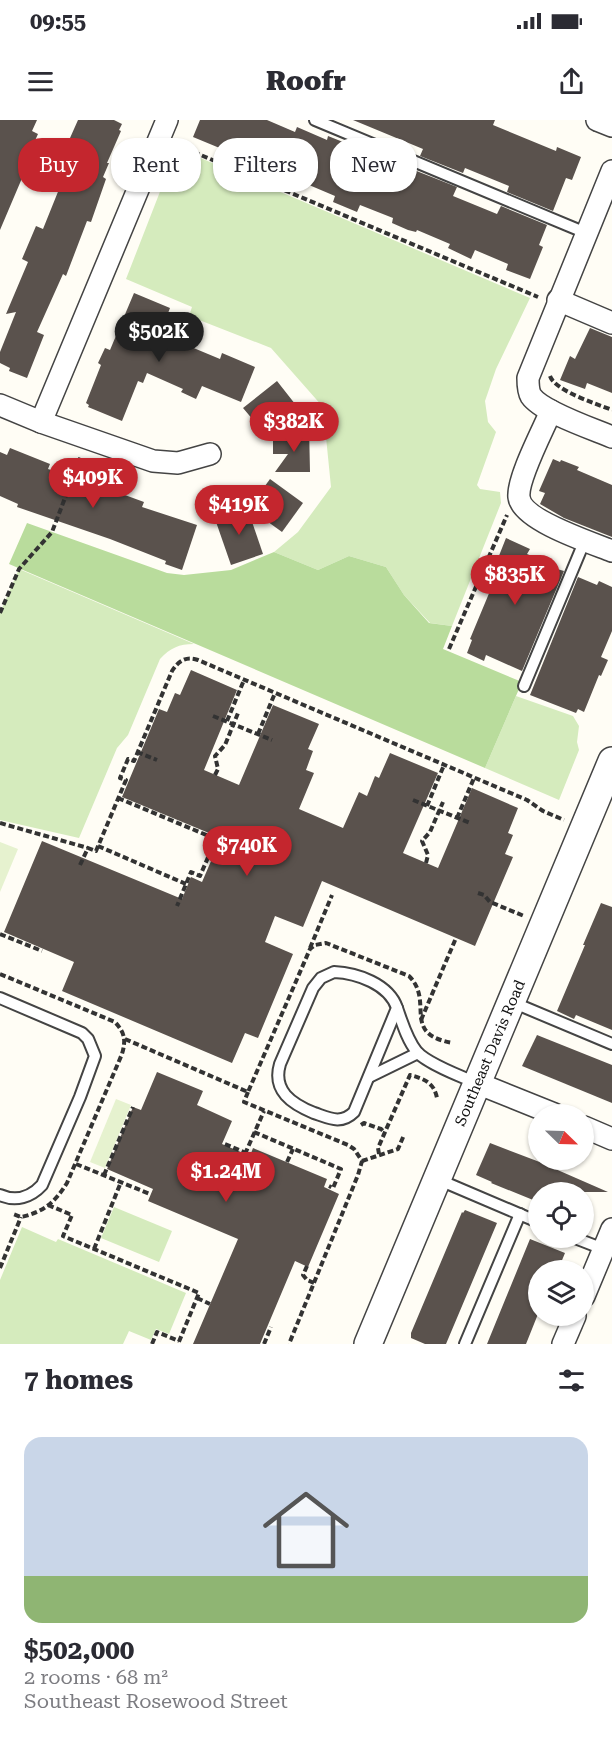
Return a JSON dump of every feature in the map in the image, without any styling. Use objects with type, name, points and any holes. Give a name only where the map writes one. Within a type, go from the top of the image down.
[{"type":"street","points":[[597,120],[612,126]]},
{"type":"street","points":[[41,422],[164,129]]},
{"type":"street","points":[[612,171],[586,234],[548,298],[528,378],[530,394],[551,411],[612,437]]},
{"type":"street","points":[[548,298],[612,323]]},
{"type":"street","points":[[0,405],[153,462],[178,462],[210,454]]},
{"type":"street","points":[[551,411],[519,485],[519,498],[526,512],[540,520],[612,551]]},
{"type":"street","name":"Southeast Davis Road","points":[[368,1344],[612,763]]},
{"type":"street","points":[[477,1083],[529,1104]]},
{"type":"street","points":[[594,1131],[612,1139]]},
{"type":"street","points":[[594,1277],[608,1251],[612,1229]]},
{"type":"street","points":[[563,1344],[571,1326]]},
{"type":"lane","points":[[315,120],[586,234]]},
{"type":"lane","points":[[524,686],[585,540]]},
{"type":"lane","points":[[397,1008],[354,1112],[349,1117],[336,1120],[291,1102],[281,1089],[278,1075],[280,1064],[310,993],[318,981],[334,972],[347,973],[380,986],[390,993],[397,1008],[404,1026],[418,1053],[449,1071],[477,1083]]},
{"type":"lane","points":[[0,998],[82,1034],[88,1039],[95,1056],[81,1097],[42,1185],[28,1197],[16,1198],[0,1195]]},
{"type":"lane","points":[[511,1002],[612,1044]]},
{"type":"lane","points":[[369,1077],[418,1053]]},
{"type":"lane","points":[[437,1179],[528,1218]]},
{"type":"lane","points":[[465,1344],[520,1214]]},
{"type":"lane","points":[[594,1245],[608,1251]]},
{"type":"path","points":[[164,129],[548,298]]},
{"type":"path","points":[[0,613],[19,569],[52,532],[87,439]]},
{"type":"path","points":[[449,649],[511,506]]},
{"type":"path","points":[[0,823],[96,850],[126,780],[120,778],[128,759],[134,761],[172,671],[178,663],[185,659],[193,659],[527,800],[543,811],[584,829]]},
{"type":"path","points":[[227,722],[244,680]]},
{"type":"path","points":[[258,734],[275,693]]},
{"type":"path","points":[[215,775],[218,769],[215,756],[225,745],[238,713]]},
{"type":"path","points":[[213,716],[272,740]]},
{"type":"path","points":[[138,752],[157,760]]},
{"type":"path","points":[[427,806],[444,765]]},
{"type":"path","points":[[457,818],[474,778]]},
{"type":"path","points":[[118,798],[216,838],[200,876],[191,872],[177,906]]},
{"type":"path","points":[[413,800],[470,823]]},
{"type":"path","points":[[426,863],[428,855],[422,842],[430,832],[443,802]]},
{"type":"path","points":[[98,846],[186,884]]},
{"type":"path","points":[[80,865],[88,848]]},
{"type":"path","points":[[478,893],[484,895],[490,902],[544,925]]},
{"type":"path","points":[[309,949],[332,895]]},
{"type":"path","points":[[0,933],[42,951]]},
{"type":"path","points":[[421,1021],[456,938]]},
{"type":"path","points":[[379,1154],[378,1148],[410,1075],[432,1084],[437,1098]]},
{"type":"path","points":[[248,1092],[244,1102],[348,1145],[354,1149],[362,1161],[289,1344]]},
{"type":"path","points":[[104,1175],[133,1107]]},
{"type":"path","points":[[225,1144],[245,1153],[264,1111]]},
{"type":"path","points":[[254,1132],[341,1169],[333,1188],[329,1186]]},
{"type":"path","points":[[362,1161],[398,1149],[404,1135]]},
{"type":"path","points":[[287,1162],[293,1149]]},
{"type":"path","points":[[76,1164],[150,1194]]},
{"type":"path","points":[[93,1249],[121,1182]]},
{"type":"path","points":[[48,1205],[72,1215],[63,1236],[199,1293],[179,1342],[157,1332],[152,1344]]},
{"type":"path","points":[[0,1268],[21,1217]]},
{"type":"path","points":[[307,1266],[303,1275],[314,1283]]},
{"type":"path","points":[[197,1298],[210,1304]]},
{"type":"path","points":[[264,1344],[271,1327]]},
{"type":"green space","points":[[201,158],[213,163],[213,192],[281,192],[530,298],[496,369],[485,401],[488,422],[496,432],[477,485],[480,489],[500,492],[501,503],[452,626],[430,623],[404,595],[386,567],[349,556],[318,570],[274,552],[298,532],[331,487],[323,407],[271,348],[189,316],[192,307],[126,279],[160,192],[201,192]]},
{"type":"green space","points":[[27,523],[167,573],[184,575],[231,570],[274,552],[318,570],[349,556],[386,567],[404,595],[429,623],[452,626],[443,649],[522,682],[485,768],[9,564]]},
{"type":"green space","points":[[19,569],[194,644],[175,647],[160,659],[128,735],[117,748],[79,838],[0,820],[0,613]]},
{"type":"green space","points":[[516,696],[573,716],[579,726],[577,742],[579,750],[559,800],[485,768]]},
{"type":"green space","points":[[0,842],[18,849],[0,892]]},
{"type":"green space","points":[[116,1099],[131,1105],[105,1168],[90,1162]]},
{"type":"green space","points":[[114,1207],[172,1231],[159,1262],[101,1238]]},
{"type":"green space","points":[[22,1227],[56,1242],[58,1239],[186,1293],[169,1334],[156,1329],[151,1340],[129,1331],[123,1344],[0,1344],[0,1280]]},
{"type":"building","points":[[0,120],[37,120],[32,131],[38,134],[36,138],[18,138],[18,188],[0,230]]},
{"type":"building","points":[[78,120],[114,120],[122,124],[118,138],[111,138],[111,154],[103,177],[106,179],[91,222],[87,221],[66,276],[63,274],[37,332],[44,335],[27,378],[9,371],[10,368],[0,363],[0,352],[16,312],[6,314],[28,262],[22,259],[36,226],[43,229],[58,192],[99,192],[99,138],[70,138]]},
{"type":"building","points":[[200,120],[267,120],[295,132],[297,127],[327,140],[328,136],[333,138],[330,138],[330,192],[417,192],[417,171],[457,187],[453,196],[497,214],[501,206],[547,225],[539,245],[543,247],[530,279],[506,270],[508,264],[475,250],[471,259],[448,248],[450,244],[417,230],[416,232],[408,230],[392,223],[393,218],[360,205],[357,212],[333,202],[335,196],[318,189],[318,138],[213,138],[213,145],[201,140],[201,138],[193,137]]},
{"type":"building","points":[[353,120],[495,120],[493,125],[556,151],[557,147],[581,157],[572,180],[566,178],[553,211],[507,192],[509,186],[465,168],[463,173],[420,156],[423,149],[417,147],[417,138],[396,138]]},
{"type":"building","points":[[134,293],[170,308],[160,334],[220,359],[222,353],[255,367],[241,402],[202,386],[196,399],[181,392],[183,389],[147,373],[143,383],[138,381],[122,421],[88,407],[86,403],[101,365],[98,363],[105,348],[110,350]]},
{"type":"building","points":[[590,328],[612,337],[612,393],[587,383],[585,389],[560,380],[570,356],[575,359]]},
{"type":"building","points":[[277,381],[299,409],[269,432],[258,418],[254,421],[243,408]]},
{"type":"building","points":[[309,425],[310,472],[275,472],[288,454],[273,454],[273,438],[301,437]]},
{"type":"building","points":[[10,448],[50,464],[48,469],[104,485],[103,487],[144,502],[142,507],[197,525],[182,570],[165,564],[166,561],[110,539],[17,507],[18,504],[0,496],[0,452],[7,455]]},
{"type":"building","points":[[553,459],[579,467],[577,470],[612,485],[612,537],[564,518],[540,504],[545,493],[539,491]]},
{"type":"building","points":[[270,479],[303,503],[282,532],[249,508]]},
{"type":"building","points":[[247,507],[263,554],[231,565],[215,519]]},
{"type":"building","points":[[506,538],[530,549],[527,554],[564,571],[522,671],[486,655],[484,661],[467,653],[472,640],[470,639],[490,591],[492,582],[489,581]]},
{"type":"building","points":[[578,577],[597,585],[599,581],[612,587],[612,631],[601,657],[608,660],[601,676],[599,675],[584,712],[578,709],[576,713],[530,695]]},
{"type":"building","points":[[191,670],[237,690],[204,770],[239,785],[273,705],[319,724],[308,749],[313,751],[306,770],[314,773],[299,809],[343,828],[359,792],[367,796],[375,776],[379,778],[390,753],[438,773],[403,853],[438,868],[472,788],[518,808],[508,833],[513,835],[505,854],[513,857],[475,946],[322,881],[303,927],[275,916],[265,942],[293,954],[258,1038],[245,1033],[232,1063],[62,991],[74,962],[4,932],[42,841],[182,899],[191,877],[202,882],[221,838],[122,797],[159,709],[167,712],[175,693],[180,695]]},
{"type":"building","points":[[601,903],[612,907],[612,1030],[576,1015],[574,1019],[557,1011]]},
{"type":"building","points":[[537,1035],[612,1065],[612,1103],[522,1066]]},
{"type":"building","points":[[157,1072],[203,1091],[197,1105],[232,1121],[222,1144],[250,1156],[253,1148],[327,1179],[324,1187],[339,1194],[308,1267],[295,1261],[260,1344],[193,1344],[238,1239],[148,1201],[153,1189],[107,1169],[133,1107],[141,1110]]},
{"type":"building","points":[[490,1143],[528,1158],[528,1170],[558,1170],[585,1182],[528,1182],[528,1198],[476,1175]]},
{"type":"building","points":[[594,1186],[608,1192],[594,1192]]},
{"type":"building","points":[[465,1210],[497,1223],[446,1344],[425,1344],[411,1338],[411,1333],[462,1212]]},
{"type":"building","points":[[528,1244],[528,1248],[552,1248],[565,1253],[562,1260],[528,1260],[528,1326],[533,1326],[526,1344],[487,1344]]}]
